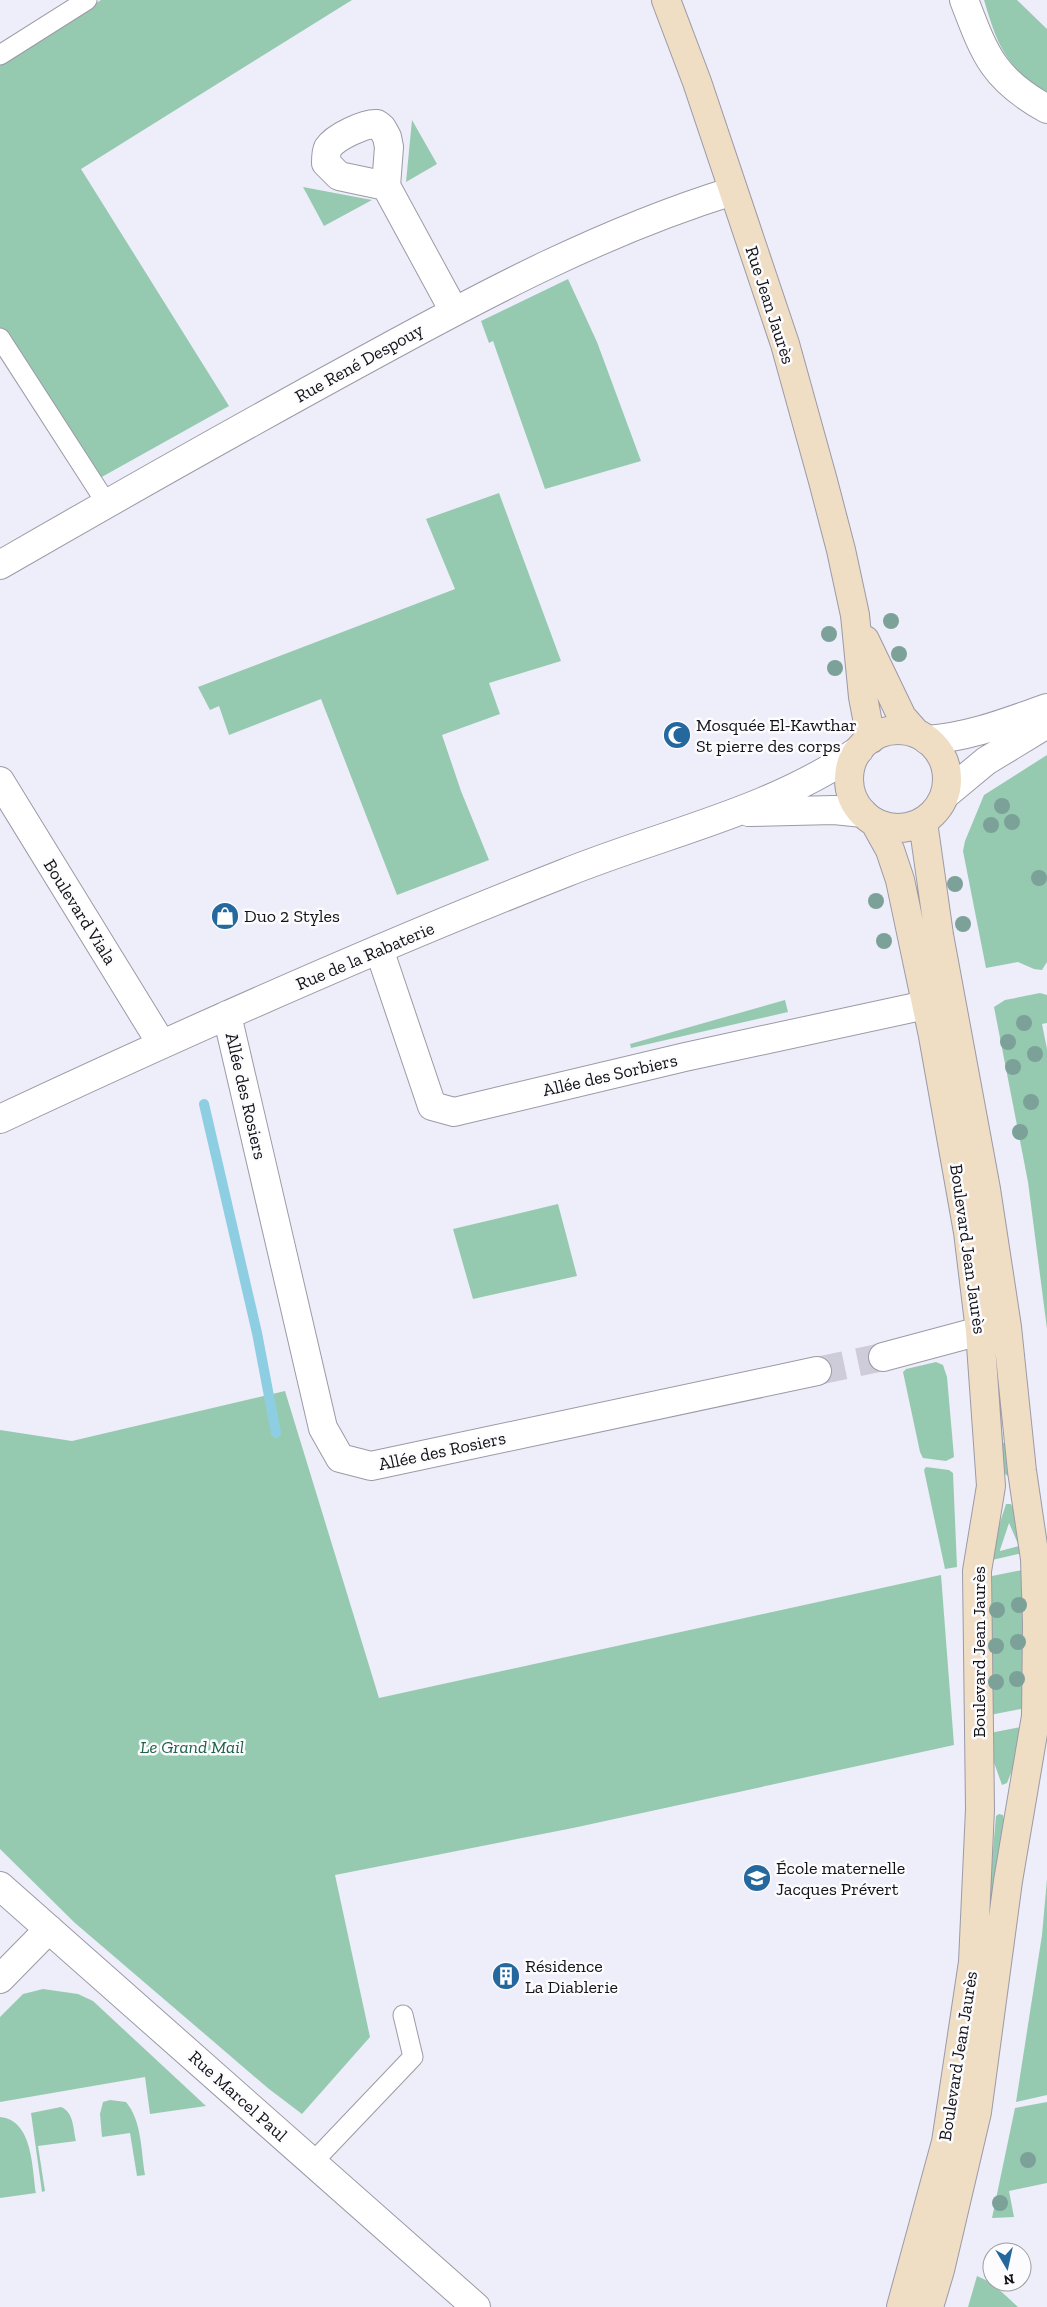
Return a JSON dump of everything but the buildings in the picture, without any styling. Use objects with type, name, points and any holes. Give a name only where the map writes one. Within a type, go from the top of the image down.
[{"type":"main road","name":"Rue Jean Jaurès","points":[[666,0],[697,82],[732,191],[785,344],[823,480],[854,616]]},
{"type":"main road","points":[[854,616],[889,694],[902,717],[922,737],[943,758],[948,783],[945,795],[936,811],[923,822],[908,828],[891,828],[869,818],[853,799],[849,782],[851,765],[865,744],[886,732],[901,731],[922,737]]},
{"type":"main road","points":[[854,616],[863,696],[865,744]]},
{"type":"main road","name":"Boulevard Jean Jaurès","points":[[869,818],[890,850],[939,1003],[956,1032],[986,1189],[1007,1327],[1022,1471],[1035,1559],[1036,1716],[1008,1881],[977,2112],[940,2270],[929,2307]]},
{"type":"main road","name":"Boulevard Jean Jaurès","points":[[901,2307],[946,2142],[973,1962],[980,1809],[977,1572],[991,1486],[980,1331],[939,1003],[939,935],[923,822]]},
{"type":"street","points":[[964,0],[980,42],[996,71],[1014,88],[1047,109]]},
{"type":"street","points":[[386,186],[454,311]]},
{"type":"street","name":"Rue René Despouy","points":[[0,565],[217,440],[498,287],[577,250],[688,206],[732,191]]},
{"type":"street","points":[[922,737],[954,738],[981,731],[1047,708]]},
{"type":"street","points":[[945,795],[986,761],[1047,724]]},
{"type":"street","name":"Rue de la Rabaterie","points":[[0,1119],[161,1043],[379,949],[567,872],[738,812],[826,772],[865,744]]},
{"type":"street","name":"Boulevard Viala","points":[[0,781],[161,1043]]},
{"type":"street","name":"Rue de la Rabaterie","points":[[738,812],[834,810],[869,818]]},
{"type":"street","name":"Allée des Sorbiers","points":[[379,949],[432,1106],[454,1112],[685,1057],[939,1003]]},
{"type":"street","name":"Allée des Rosiers","points":[[227,1015],[323,1428],[340,1458],[371,1466],[817,1371]]},
{"type":"street","points":[[883,1358],[980,1331],[1007,1327]]},
{"type":"street","name":"Rue Marcel Paul","points":[[0,1886],[476,2307]]},
{"type":"street","points":[[0,1979],[50,1929]]},
{"type":"lane","points":[[0,55],[88,0]]},
{"type":"lane","points":[[0,338],[107,504]]},
{"type":"lane","points":[[313,2162],[413,2057],[403,2015]]},
{"type":"green space","points":[[101,0],[352,0],[81,169],[229,406],[91,483],[0,341],[0,63]]},
{"type":"green space","points":[[984,0],[1017,0],[1047,29],[1047,96],[1022,74],[1005,54],[999,44]]},
{"type":"green space","points":[[412,120],[437,164],[406,182]]},
{"type":"green space","points":[[303,187],[372,200],[324,226]]},
{"type":"green space","points":[[568,279],[597,342],[641,461],[545,489],[493,341],[489,343],[481,321]]},
{"type":"green space","points":[[499,493],[561,661],[489,683],[500,714],[442,735],[461,791],[489,860],[397,895],[321,699],[229,735],[219,706],[210,710],[198,687],[455,589],[426,519]]},
{"type":"green space","points":[[1047,755],[1047,962],[1042,970],[1034,969],[1018,962],[986,968],[963,851],[965,841],[984,795]]},
{"type":"green space","points":[[1040,993],[1047,995],[1047,1023],[1042,1024],[1047,1049],[1047,1329],[1028,1182],[994,1007],[1005,1000]]},
{"type":"green space","points":[[785,1000],[788,1012],[631,1048],[630,1044]]},
{"type":"green space","points":[[558,1204],[577,1276],[473,1299],[453,1229]]},
{"type":"green space","points":[[995,1348],[1001,1350],[1011,1470],[1008,1476],[1002,1472],[992,1353]],"holes":[[[999,1390],[1003,1390],[1006,1442],[1003,1443]]]},
{"type":"green space","points":[[936,1362],[943,1365],[947,1377],[954,1457],[946,1461],[923,1458],[920,1452],[903,1372],[906,1369]]},
{"type":"green space","name":"Le Grand Mail","points":[[285,1391],[379,1698],[941,1575],[954,1745],[573,1828],[335,1875],[370,2037],[302,2114],[269,2089],[75,1923],[0,1849],[0,1430],[72,1441]]},
{"type":"green space","points":[[926,1467],[949,1470],[953,1473],[957,1567],[945,1569],[924,1470]]},
{"type":"green space","points":[[1006,1504],[1011,1504],[1027,1540],[1027,1552],[992,1560],[992,1547]],"holes":[[[1009,1523],[1019,1546],[1000,1551]]]},
{"type":"green space","points":[[1027,1569],[1026,1708],[990,1715],[992,1576]]},
{"type":"green space","points":[[1026,1726],[1021,1748],[1007,1783],[1002,1785],[991,1754],[990,1733]]},
{"type":"green space","points":[[999,1814],[1003,1815],[1004,1819],[998,1897],[962,2079],[989,1896],[996,1816]]},
{"type":"green space","points":[[1047,1879],[1047,2095],[1016,2102],[1042,1935]]},
{"type":"green space","points":[[43,1989],[78,1994],[93,2001],[206,2106],[150,2114],[145,2077],[0,2102],[0,2017],[23,1994]]},
{"type":"green space","points":[[110,2100],[126,2102],[135,2118],[140,2137],[145,2175],[137,2176],[130,2133],[102,2137],[100,2114],[103,2102]]},
{"type":"green space","points":[[1047,2102],[1047,2183],[1009,2191],[1014,2217],[992,2218],[1015,2108]]},
{"type":"green space","points":[[61,2107],[71,2117],[76,2141],[38,2146],[45,2191],[42,2192],[31,2113]]},
{"type":"green space","points":[[0,2117],[11,2120],[25,2136],[32,2159],[36,2193],[0,2198]]},
{"type":"green space","points":[[977,2276],[982,2278],[982,2292],[1002,2292],[1018,2307],[968,2307]]},
{"type":"waterway","points":[[204,1104],[257,1333],[276,1433]]},
{"type":"tunnel","points":[[817,1371],[883,1357]]},
{"type":"place","name":"Mosquée El-Kawthar St pierre des corps","points":[[677,735]]},
{"type":"place","name":"Duo 2 Styles","points":[[225,916]]},
{"type":"place","name":"École maternelle Jacques Prévert","points":[[757,1878]]},
{"type":"place","name":"Résidence La Diablerie","points":[[506,1976]]}]
